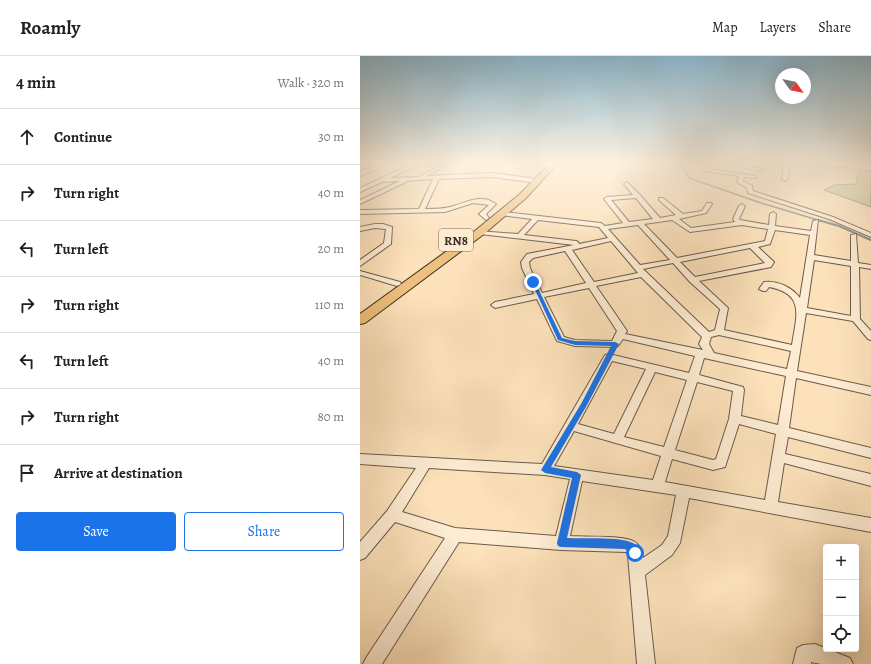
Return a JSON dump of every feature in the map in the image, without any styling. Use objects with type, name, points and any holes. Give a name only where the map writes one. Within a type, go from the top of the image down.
[{"type":"main road","name":"RN8","points":[[360,310],[486,218],[518,191]]},
{"type":"main road","name":"RN8","points":[[360,320],[480,232],[503,214],[527,191]]},
{"type":"street","points":[[360,202],[383,191]]},
{"type":"street","points":[[421,211],[430,191]]},
{"type":"street","points":[[634,191],[658,220]]},
{"type":"street","points":[[751,191],[831,218],[871,235]]},
{"type":"street","points":[[627,224],[607,199],[638,196]]},
{"type":"street","points":[[661,199],[682,217]]},
{"type":"street","points":[[360,212],[448,209],[469,201],[478,201],[493,204],[482,214],[486,218]]},
{"type":"street","points":[[603,228],[703,213],[709,204]]},
{"type":"street","points":[[740,223],[736,220],[742,206]]},
{"type":"street","points":[[503,214],[597,224],[603,228],[641,271],[707,336]]},
{"type":"street","points":[[495,305],[592,284],[675,261],[768,243],[772,228],[772,214]]},
{"type":"street","points":[[519,237],[537,217]]},
{"type":"street","points":[[674,218],[690,230],[740,223],[814,234]]},
{"type":"street","points":[[772,506],[816,221]]},
{"type":"street","points":[[640,222],[693,280],[724,308],[719,332]]},
{"type":"street","points":[[360,229],[376,226],[387,226],[390,228],[387,244],[360,264]]},
{"type":"street","points":[[480,232],[583,244]]},
{"type":"street","points":[[854,235],[856,319],[871,337]]},
{"type":"street","points":[[612,239],[530,256],[526,260],[526,268],[560,339],[575,343],[618,340],[705,354],[871,391]]},
{"type":"street","points":[[693,280],[770,263],[769,260],[752,246]]},
{"type":"street","points":[[545,470],[571,426],[622,331],[567,248]]},
{"type":"street","points":[[810,256],[871,267]]},
{"type":"street","points":[[360,273],[397,284]]},
{"type":"street","points":[[763,290],[766,284],[783,286],[794,293],[802,310]]},
{"type":"street","points":[[802,310],[856,319]]},
{"type":"street","points":[[707,336],[719,332],[796,349]]},
{"type":"street","points":[[657,486],[693,378],[705,354],[704,344],[707,336]]},
{"type":"street","points":[[571,426],[668,454],[713,465],[721,463],[735,419],[739,390],[736,388],[609,357]]},
{"type":"street","points":[[617,440],[652,368]]},
{"type":"street","points":[[735,419],[871,453]]},
{"type":"street","points":[[779,457],[871,480]]},
{"type":"street","points":[[360,459],[545,470],[684,490],[871,525]]},
{"type":"street","points":[[360,553],[392,515],[426,463]]},
{"type":"street","points":[[561,543],[577,475]]},
{"type":"street","points":[[637,571],[666,550],[675,538],[684,490]]},
{"type":"street","points":[[392,515],[455,535],[561,543],[625,545],[631,547],[635,553],[646,664]]},
{"type":"street","points":[[372,664],[455,535]]},
{"type":"street","points":[[802,664],[803,654],[815,653],[844,664]]},
{"type":"green space","points":[[828,191],[871,191],[871,207]]},
{"type":"waterway","points":[[728,191],[821,221]]},
{"type":"waterway","points":[[818,220],[839,226],[871,240]]},
{"type":"route","points":[[533,282],[560,339],[575,343],[615,344],[584,405],[545,470],[577,475],[561,543],[625,545],[631,547],[635,553]]}]
